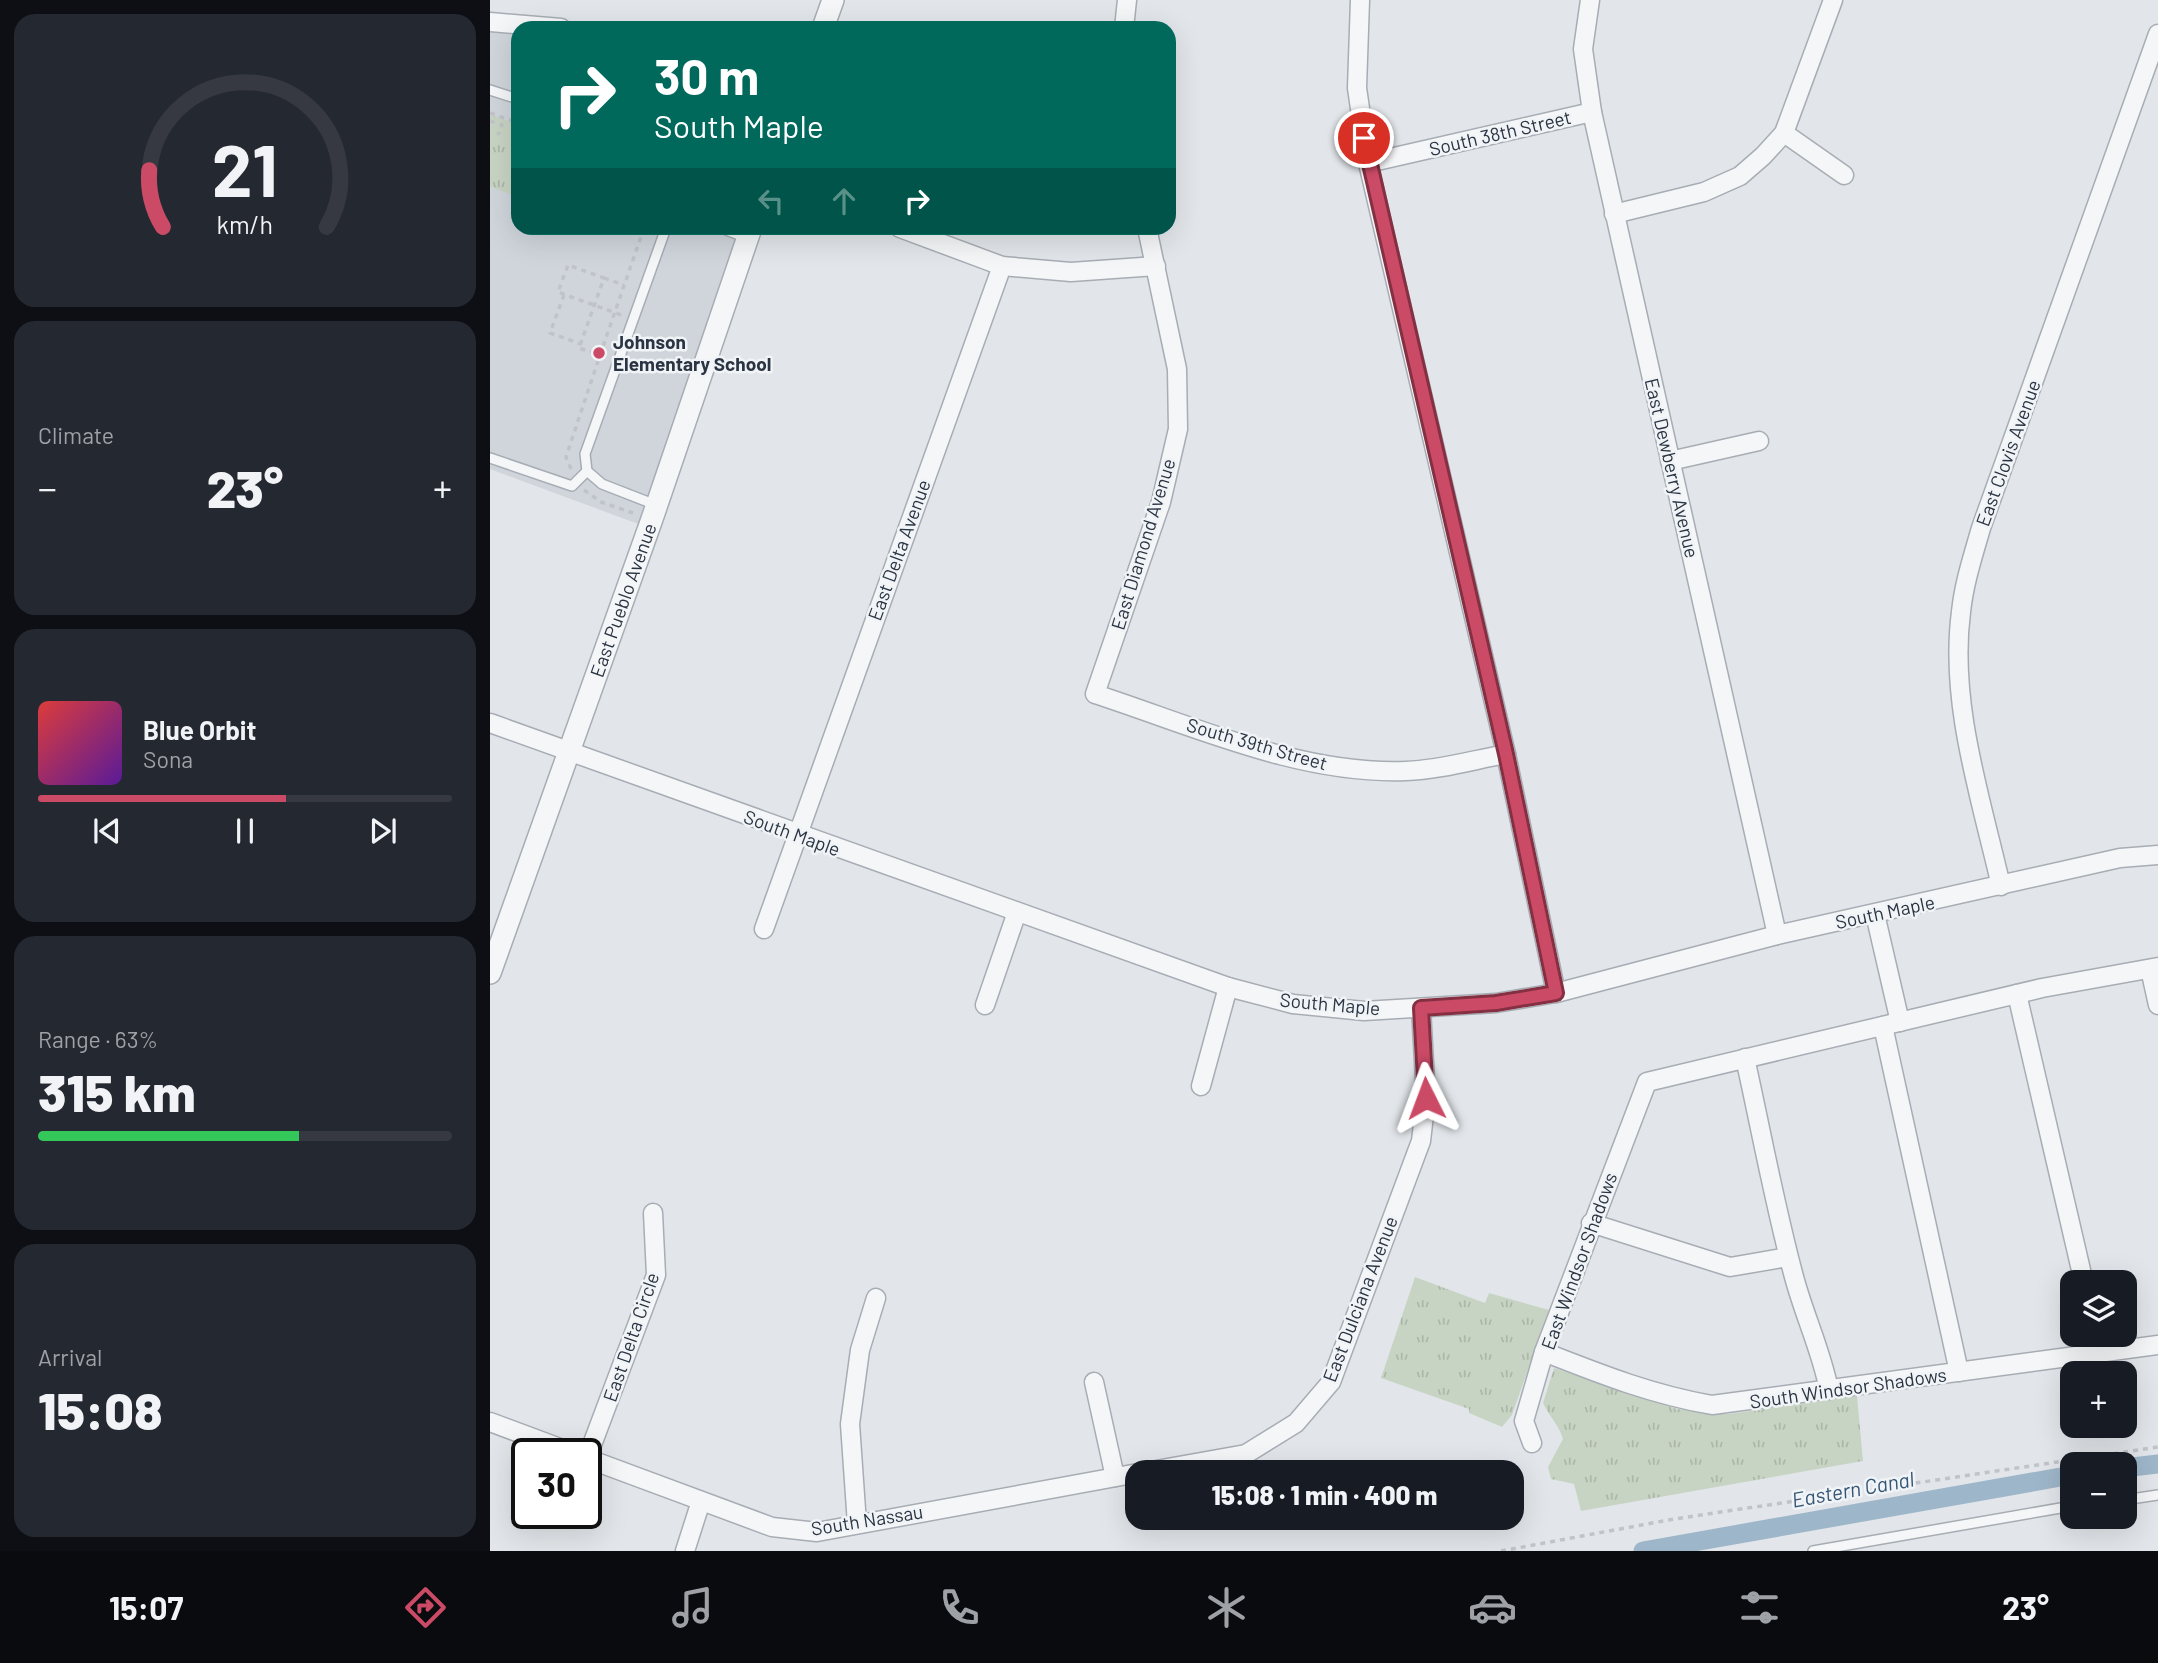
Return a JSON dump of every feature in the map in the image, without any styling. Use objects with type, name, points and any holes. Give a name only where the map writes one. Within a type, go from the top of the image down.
[{"type":"street","points":[[826,21],[833,0]]},
{"type":"street","points":[[1125,21],[1127,0]]},
{"type":"street","points":[[1360,0],[1357,88],[1368,163],[1506,754],[1556,993]]},
{"type":"street","name":"East Dewberry Avenue","points":[[1590,0],[1583,49],[1591,112],[1777,935]]},
{"type":"street","points":[[1614,214],[1704,192],[1740,176],[1784,133],[1833,0]]},
{"type":"street","points":[[490,22],[511,24]]},
{"type":"street","name":"East Clovis Avenue","points":[[2001,886],[1966,728],[1959,681],[1961,612],[1981,528],[2158,34]]},
{"type":"street","name":"South 38th Street","points":[[1368,163],[1591,112]]},
{"type":"street","points":[[1784,133],[1844,175]]},
{"type":"street","name":"East Pueblo Avenue","points":[[490,973],[748,235]]},
{"type":"street","points":[[919,235],[1002,266],[1071,272],[1156,266]]},
{"type":"street","name":"East Diamond Avenue","points":[[1096,694],[1161,502],[1178,429],[1177,369],[1149,235]]},
{"type":"street","name":"East Delta Avenue","points":[[797,835],[1002,266]]},
{"type":"street","points":[[1670,461],[1759,441]]},
{"type":"street","name":"South 39th Street","points":[[1096,694],[1256,747],[1333,766],[1406,771],[1506,754]]},
{"type":"street","name":"South Maple","points":[[490,723],[1228,987],[1293,1004],[1364,1011],[1496,1003],[1556,993],[1777,935],[2120,858],[2158,855]]},
{"type":"street","points":[[764,929],[797,835]]},
{"type":"street","points":[[985,1005],[1017,912]]},
{"type":"street","points":[[1875,914],[1892,1024],[1959,1372]]},
{"type":"street","points":[[1829,1390],[1822,1351],[1801,1305],[1788,1257],[1745,1058],[2017,994],[2154,968],[2158,1005]]},
{"type":"street","points":[[1201,1086],[1228,987]]},
{"type":"street","points":[[2017,994],[2081,1270]]},
{"type":"street","name":"East Dulciana Avenue","points":[[1212,1460],[1246,1454],[1296,1423],[1331,1382],[1421,1141],[1426,1098],[1421,1008]]},
{"type":"street","name":"East Windsor Shadows","points":[[1532,1443],[1524,1421],[1544,1352],[1647,1082],[1745,1058]]},
{"type":"street","name":"East Delta Circle","points":[[595,1438],[656,1275],[653,1213]]},
{"type":"street","points":[[1591,1223],[1730,1267],[1788,1257]]},
{"type":"street","points":[[857,1524],[850,1424],[860,1350],[876,1298]]},
{"type":"street","name":"South Windsor Shadows","points":[[2137,1344],[2158,1345]]},
{"type":"street","name":"South Windsor Shadows","points":[[1544,1352],[1628,1385],[1712,1405],[1959,1372],[2079,1347]]},
{"type":"street","points":[[1094,1382],[1115,1477],[1125,1475]]},
{"type":"street","points":[[491,1425],[529,1438]]},
{"type":"street","name":"South Nassau","points":[[602,1464],[772,1527],[817,1532],[1115,1477]]},
{"type":"street","points":[[685,1551],[701,1501]]},
{"type":"lane","points":[[490,90],[511,97]]},
{"type":"lane","points":[[656,505],[602,484],[587,471],[585,453],[663,235]]},
{"type":"lane","points":[[490,458],[572,486],[587,471]]},
{"type":"lane","points":[[2137,1498],[2158,1495]]},
{"type":"lane","points":[[1813,1551],[2060,1508]]},
{"type":"path","points":[[490,113],[511,120]]},
{"type":"path","points":[[490,121],[502,125],[498,135]]},
{"type":"path","points":[[604,278],[579,348],[600,355],[642,235]]},
{"type":"path","points":[[624,285],[568,265],[558,292],[633,319]]},
{"type":"path","points":[[564,295],[550,333],[581,344]]},
{"type":"path","points":[[1501,1551],[1674,1519],[2158,1447]]},
{"type":"shaded area","name":"Johnson Elementary School","points":[[490,21],[511,26],[511,235],[749,235],[649,528],[490,469]]},
{"type":"green space","points":[[490,115],[511,122],[511,194],[490,187]]},
{"type":"green space","points":[[1415,1277],[1485,1303],[1489,1293],[1549,1310],[1512,1415],[1502,1427],[1469,1413],[1469,1409],[1381,1378]]},
{"type":"green space","points":[[1554,1368],[1677,1409],[1728,1414],[1857,1396],[1863,1461],[1581,1511],[1574,1484],[1551,1479],[1548,1467],[1563,1439],[1543,1403]]},
{"type":"waterway","name":"Eastern Canal","points":[[2137,1466],[2158,1464]]},
{"type":"waterway","name":"Eastern Canal","points":[[1643,1551],[2060,1477]]},
{"type":"place","name":"Johnson Elementary School","points":[[599,353]]},
{"type":"route","points":[[1364,138],[1506,754],[1556,993],[1496,1003],[1421,1008],[1426,1098]]}]
